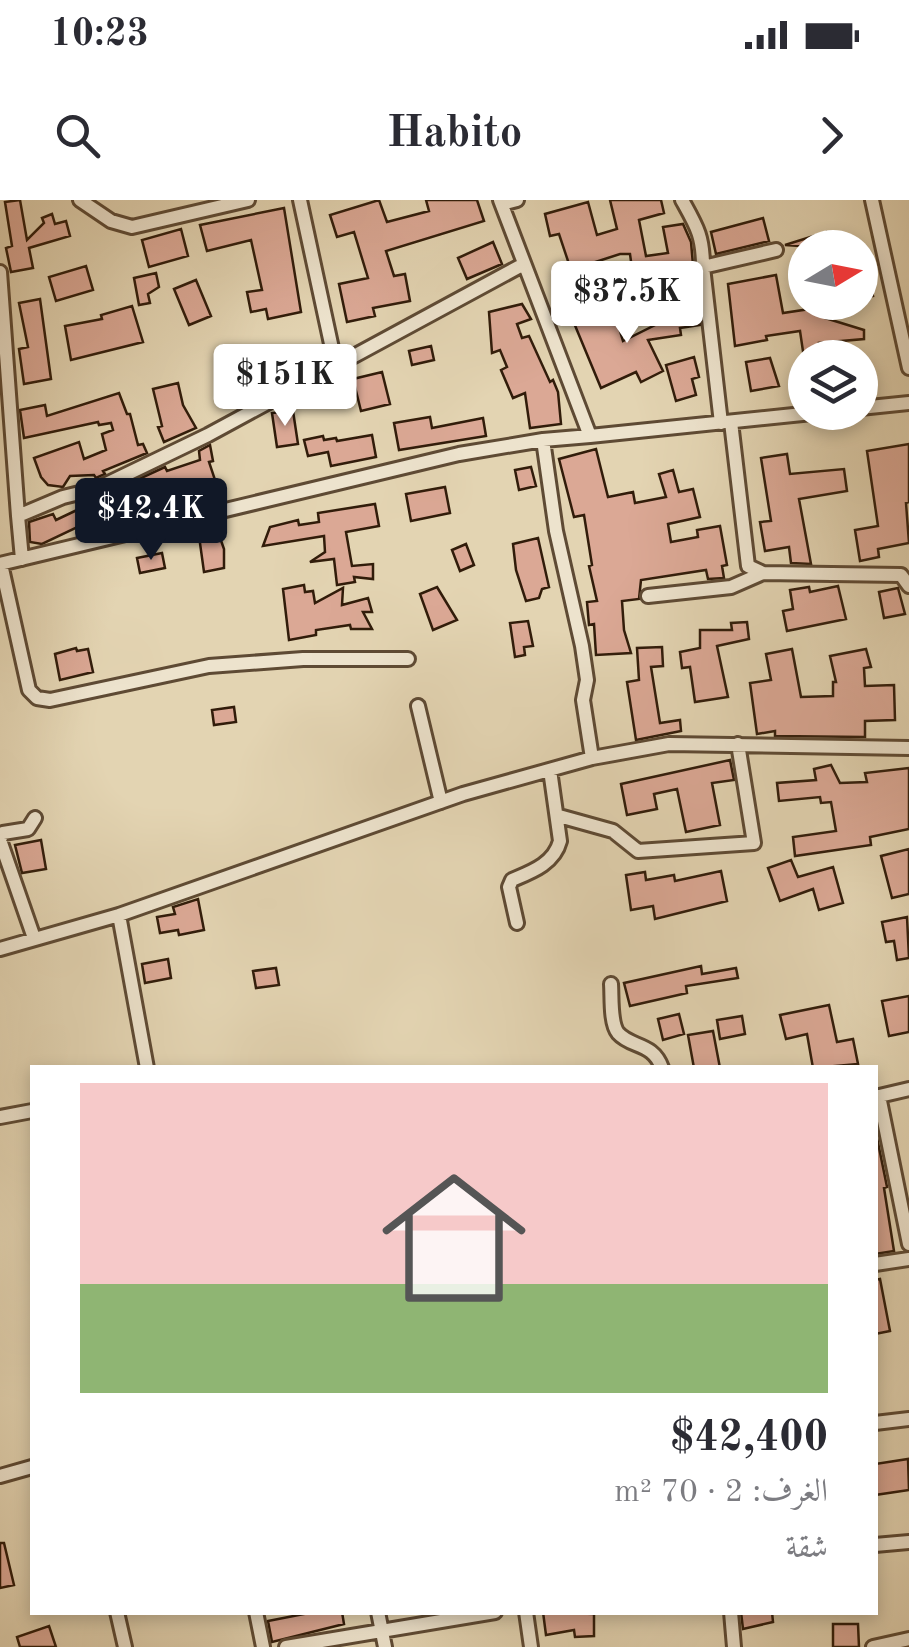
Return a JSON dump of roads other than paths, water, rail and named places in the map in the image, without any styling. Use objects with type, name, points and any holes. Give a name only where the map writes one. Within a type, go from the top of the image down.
[{"type":"street","points":[[80,200],[111,221],[132,227],[248,200]]},
{"type":"street","points":[[300,200],[336,367]]},
{"type":"street","points":[[517,200],[501,202],[590,436]]},
{"type":"street","points":[[682,200],[700,231],[745,560],[754,571],[762,573],[901,575],[909,586]]},
{"type":"street","points":[[872,200],[902,305],[909,368]]},
{"type":"street","points":[[703,268],[776,250]]},
{"type":"street","points":[[18,516],[63,497],[96,489],[208,435],[524,264]]},
{"type":"street","points":[[0,272],[22,559]]},
{"type":"street","points":[[878,406],[909,403]]},
{"type":"street","points":[[408,659],[303,659],[209,666],[50,700],[37,698],[29,690],[0,564],[459,454],[542,440],[788,416]]},
{"type":"street","points":[[542,440],[556,531],[582,646],[587,680],[583,700],[592,758]]},
{"type":"street","points":[[648,596],[731,587],[762,573]]},
{"type":"street","points":[[418,706],[441,802]]},
{"type":"street","points":[[0,949],[119,915],[441,802],[592,758],[669,744],[909,748]]},
{"type":"street","points":[[559,816],[613,831],[638,850],[754,843],[738,744]]},
{"type":"street","points":[[517,923],[510,883],[534,872],[558,850],[559,816],[550,770]]},
{"type":"street","points":[[34,938],[0,840],[3,832],[28,829],[35,818]]},
{"type":"street","points":[[119,915],[145,1065]]},
{"type":"street","points":[[611,984],[615,1028],[620,1036],[652,1052],[660,1065]]},
{"type":"street","points":[[878,1097],[909,1089]]},
{"type":"street","points":[[878,1102],[909,1244]]},
{"type":"street","points":[[0,1117],[30,1111]]},
{"type":"street","points":[[878,1264],[909,1259]]},
{"type":"street","points":[[878,1423],[909,1419]]},
{"type":"street","points":[[0,1476],[30,1468]]},
{"type":"street","points":[[878,1545],[909,1542]]},
{"type":"street","points":[[118,1615],[126,1647]]},
{"type":"street","points":[[257,1615],[263,1647]]},
{"type":"street","points":[[379,1615],[385,1647]]},
{"type":"street","points":[[286,1647],[476,1615]]},
{"type":"street","points":[[526,1615],[531,1647]]},
{"type":"street","points":[[731,1615],[734,1647]]},
{"type":"street","points":[[873,1647],[909,1639]]}]
